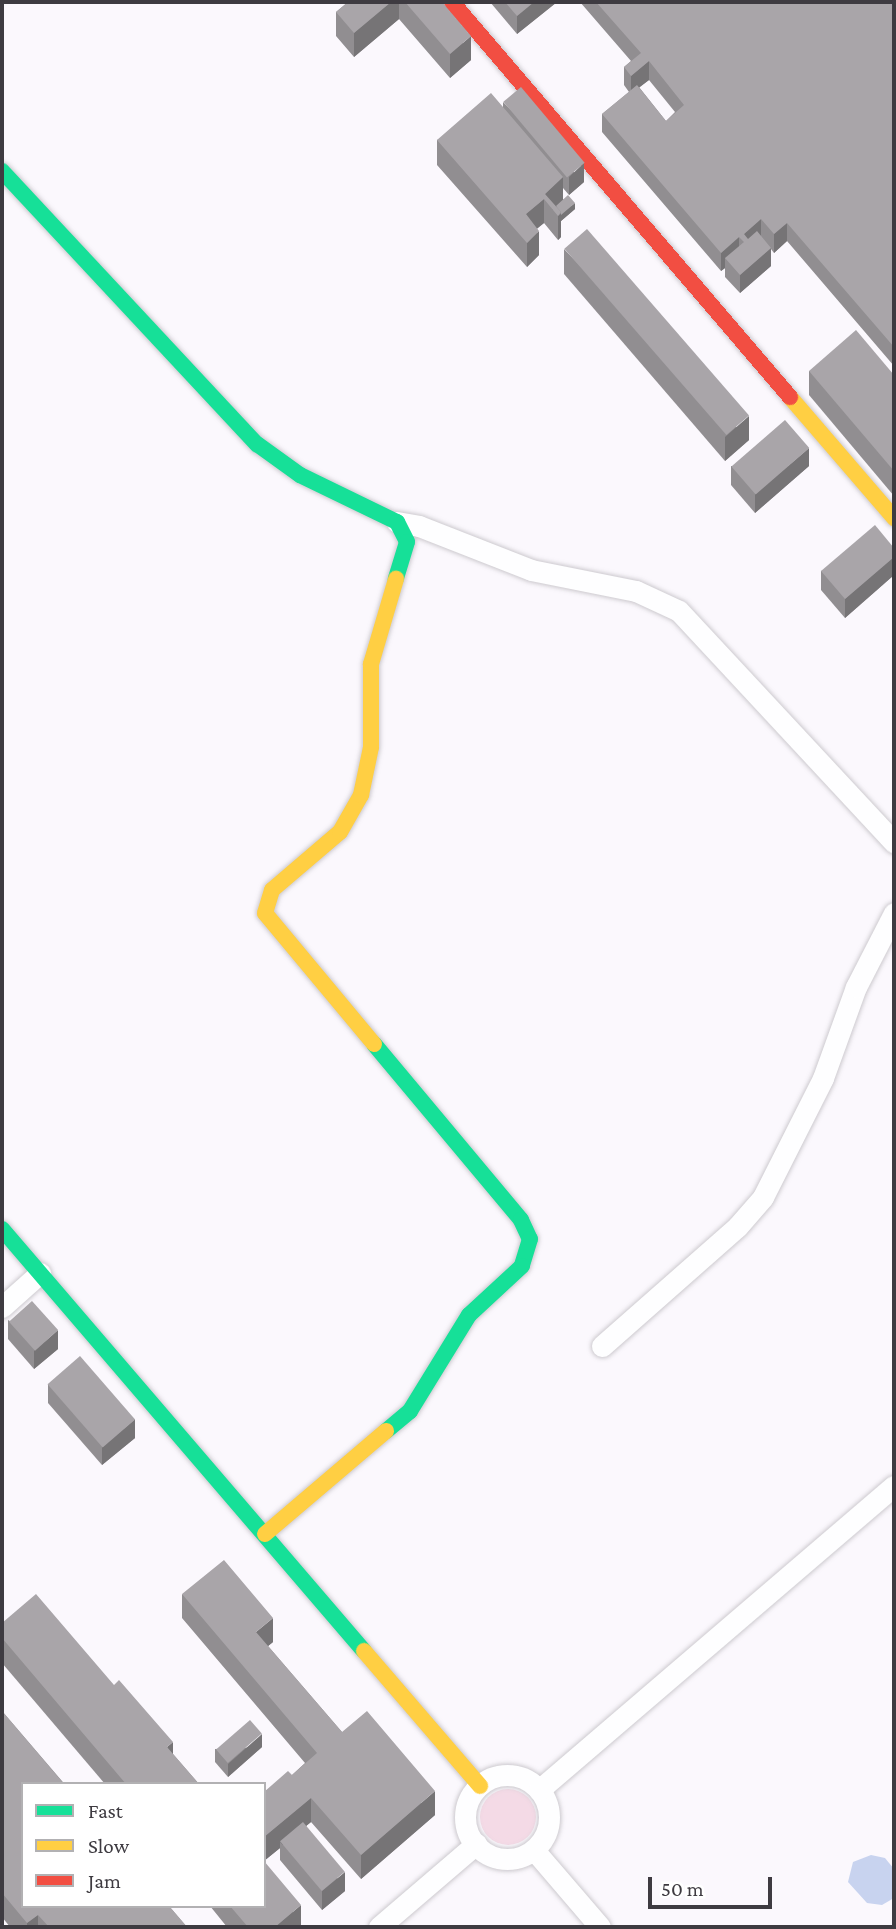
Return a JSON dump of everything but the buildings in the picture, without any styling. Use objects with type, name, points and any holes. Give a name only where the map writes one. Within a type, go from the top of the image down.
[{"type":"street","points":[[452,2],[894,518]]},
{"type":"street","points":[[2,171],[257,444],[300,475],[397,522],[419,526],[531,570],[636,590],[679,611],[894,842]]},
{"type":"street","points":[[265,1534],[410,1410],[469,1315],[522,1266],[529,1253],[530,1239],[521,1220],[265,913],[272,890],[341,831],[361,795],[371,747],[371,664],[408,549],[397,522]]},
{"type":"street","points":[[603,1346],[737,1226],[763,1197],[823,1078],[856,987],[894,913]]},
{"type":"street","points":[[2,1229],[480,1786]]},
{"type":"street","points":[[2,1307],[40,1273]]},
{"type":"street","points":[[539,1790],[894,1486]]},
{"type":"street","points":[[510,1776],[539,1790],[549,1818],[544,1838],[534,1850],[506,1859],[487,1854],[475,1844],[466,1817],[480,1786],[510,1776]]},
{"type":"street","points":[[379,1927],[475,1844]]},
{"type":"street","points":[[534,1850],[600,1927]]},
{"type":"shaded area","points":[[502,1789],[514,1789],[528,1797],[536,1811],[534,1828],[528,1837],[514,1845],[502,1845],[485,1833],[480,1823],[480,1811],[492,1794]]},
{"type":"water","points":[[871,1855],[885,1858],[894,1869],[894,1898],[882,1905],[867,1903],[848,1882],[853,1862]]},
{"type":"traffic: fast","points":[[2,171],[257,444],[300,475],[397,522],[407,542],[396,579]]},
{"type":"traffic: fast","points":[[374,1044],[521,1220],[530,1239],[522,1266],[469,1315],[410,1411],[386,1431]]},
{"type":"traffic: fast","points":[[2,1229],[364,1651]]},
{"type":"traffic: slow","points":[[790,397],[894,518]]},
{"type":"traffic: slow","points":[[374,1044],[265,913],[272,890],[340,832],[361,795],[371,747],[371,664],[396,579]]},
{"type":"traffic: slow","points":[[265,1534],[386,1431]]},
{"type":"traffic: slow","points":[[364,1651],[480,1786]]},
{"type":"traffic: jam","points":[[452,2],[790,397]]}]
